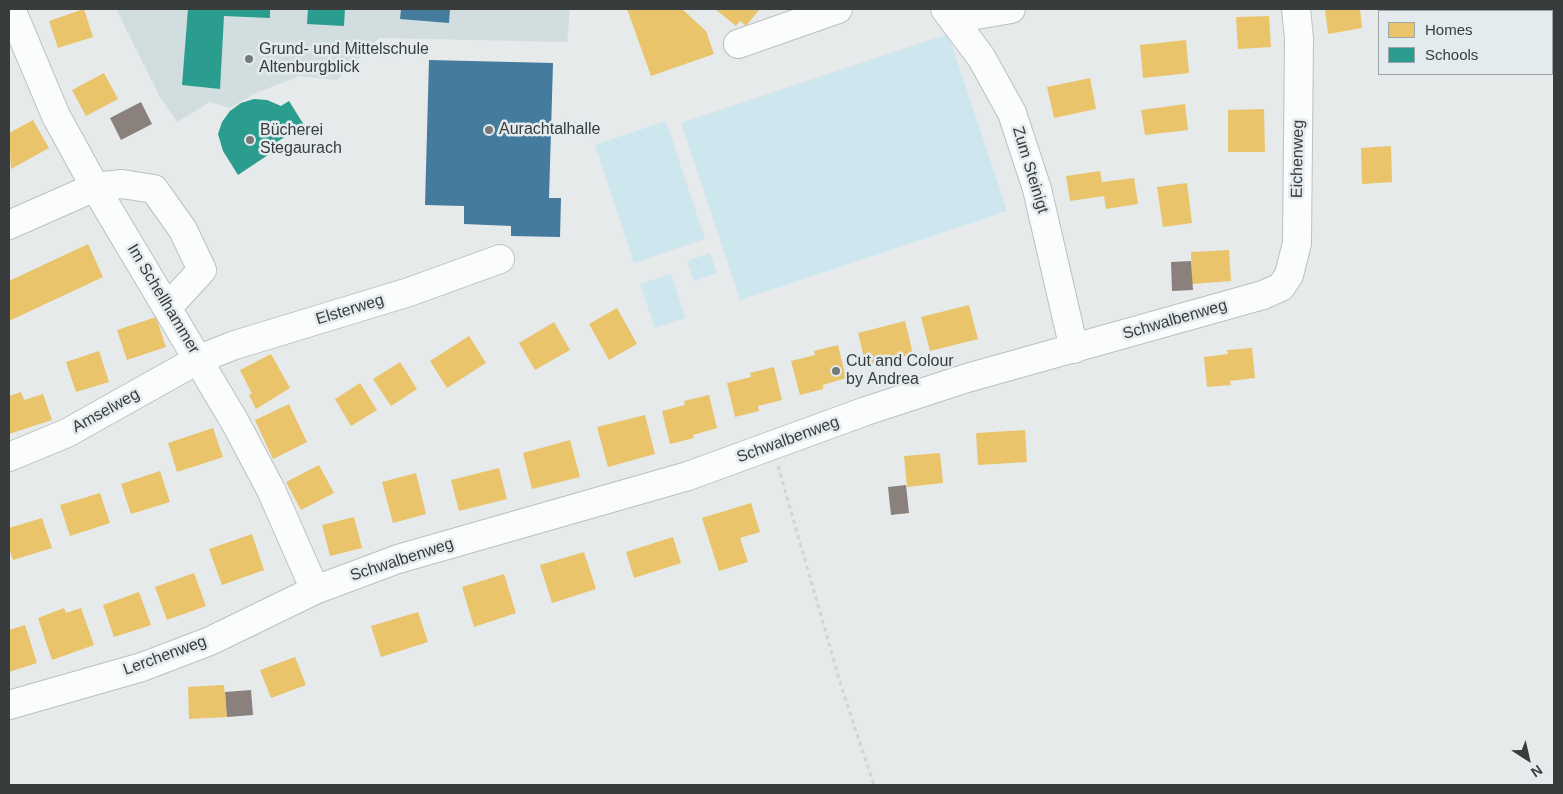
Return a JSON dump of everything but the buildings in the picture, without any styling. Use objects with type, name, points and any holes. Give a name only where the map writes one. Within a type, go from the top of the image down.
[{"type":"street","points":[[738,44],[838,9]]},
{"type":"street","points":[[949,14],[1011,9]]},
{"type":"street","name":"Eichenweg","points":[[1263,295],[1281,287],[1289,275],[1297,243],[1299,38],[1296,9]]},
{"type":"street","name":"Im Schellhammer","points":[[11,14],[56,116],[95,187],[199,359],[271,490],[315,590]]},
{"type":"street","name":"Zum Steinigt","points":[[949,14],[981,57],[1012,113],[1037,189],[1074,349]]},
{"type":"street","points":[[9,225],[95,187],[122,184],[154,189],[182,230],[202,270],[168,306]]},
{"type":"street","name":"Elsterweg","points":[[199,359],[235,345],[409,292],[500,259]]},
{"type":"street","name":"Schwalbenweg","points":[[315,590],[398,559],[688,476],[772,447],[866,410],[967,378],[1263,295]]},
{"type":"street","name":"Amselweg","points":[[9,457],[67,433],[199,359]]},
{"type":"street","name":"Lerchenweg","points":[[9,705],[142,667],[210,641],[315,590]]},
{"type":"path","points":[[772,447],[842,689],[874,785]]},
{"type":"shaded area","name":"Grund- und Mittelschule Altenburgblick","points":[[116,9],[570,9],[567,42],[379,38],[337,80],[299,76],[256,93],[230,108],[210,102],[177,122],[160,97]]},
{"type":"shaded area","points":[[948,34],[1007,211],[740,300],[681,123]]},
{"type":"shaded area","points":[[666,121],[705,239],[634,263],[595,145]]},
{"type":"shaded area","points":[[710,253],[717,273],[694,281],[687,261]]},
{"type":"shaded area","points":[[671,274],[685,318],[655,328],[640,284]]},
{"type":"place","name":"Grund- und Mittelschule Altenburgblick","points":[[249,59]]},
{"type":"place","name":"Aurachtalhalle","points":[[489,130]]},
{"type":"place","name":"Bücherei Stegaurach","points":[[250,140]]},
{"type":"place","name":"Cut and Colour by Andrea","points":[[836,371]]}]
